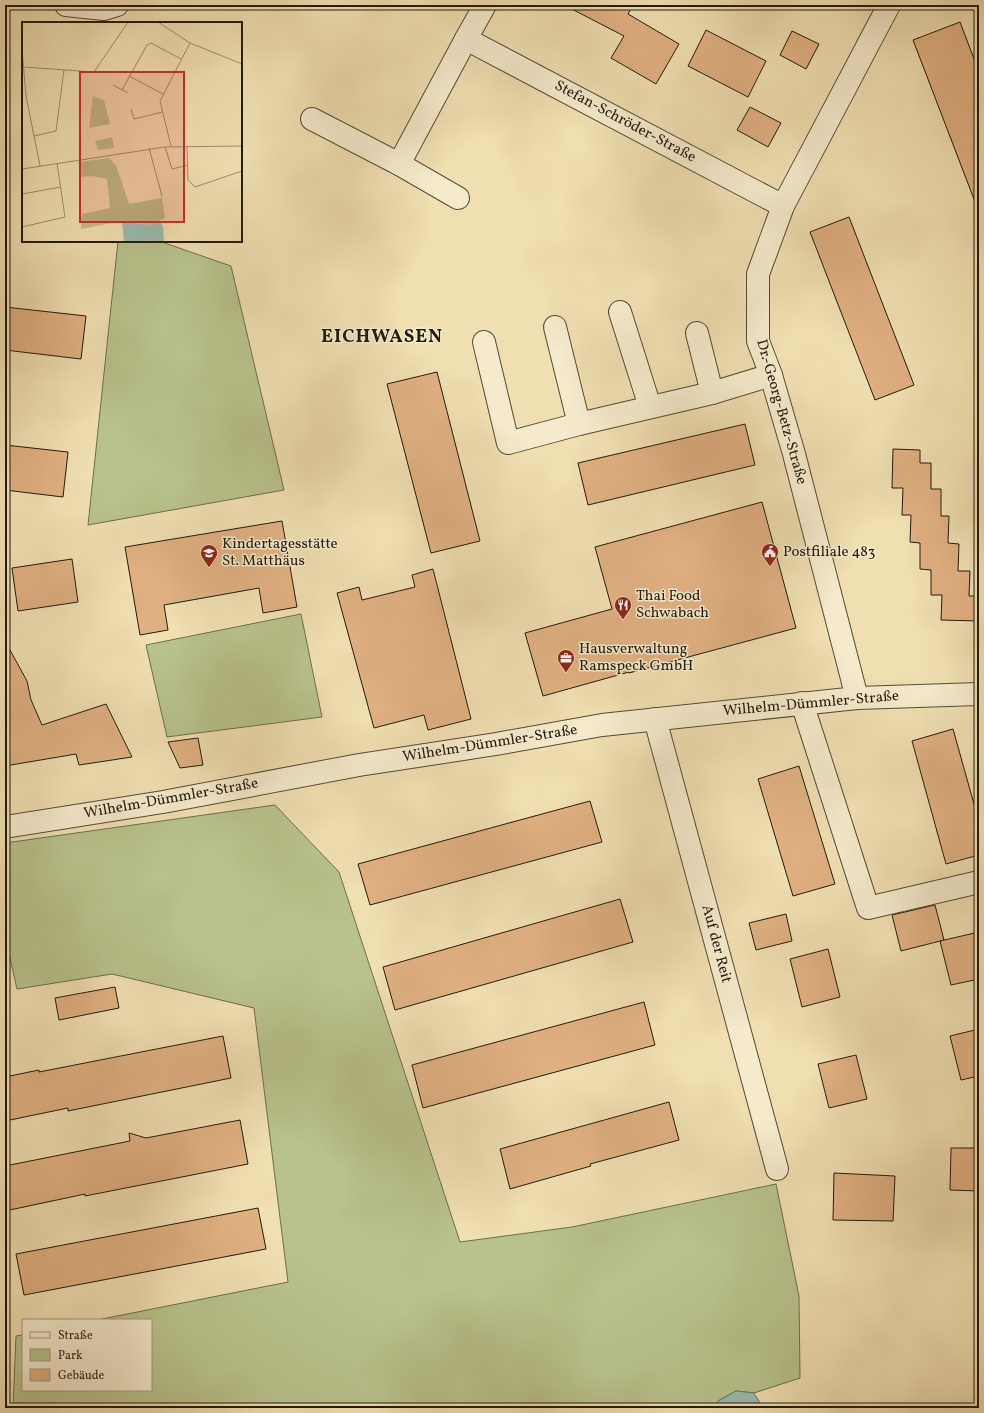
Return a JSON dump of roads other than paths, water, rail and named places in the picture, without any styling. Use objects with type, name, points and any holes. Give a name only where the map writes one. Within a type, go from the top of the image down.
[{"type":"street","points":[[66,5],[104,9],[117,5]]},
{"type":"street","points":[[399,164],[466,39],[486,5]]},
{"type":"street","name":"Dr.-Georg-Betz-Straße","points":[[857,698],[794,454],[771,375],[758,340],[758,274],[783,206],[889,5]]},
{"type":"street","name":"Stefan-Schröder-Straße","points":[[466,39],[783,206]]},
{"type":"street","points":[[312,119],[399,164],[458,198]]},
{"type":"street","points":[[620,312],[650,407]]},
{"type":"street","points":[[555,327],[579,424]]},
{"type":"street","points":[[697,333],[712,393]]},
{"type":"street","points":[[484,342],[508,443],[579,424],[712,393],[771,375]]},
{"type":"street","name":"Wilhelm-Dümmler-Straße","points":[[5,827],[163,802],[366,763],[496,744],[602,725],[857,698],[979,694]]},
{"type":"street","points":[[802,703],[868,908],[979,882]]},
{"type":"street","name":"Auf der Reit","points":[[656,719],[777,1169]]},
{"type":"water","points":[[736,1391],[754,1393],[763,1408],[712,1408],[718,1401]]},
{"type":"place","name":"Postfiliale 483","points":[[770,567]]},
{"type":"place","name":"Kindertagesstätte St. Matthäus","points":[[209,568]]},
{"type":"place","name":"Thai Food Schwabach","points":[[623,620]]},
{"type":"place","name":"Hausverwaltung Ramspeck GmbH","points":[[566,673]]},
{"type":"district","name":"EICHWASEN","points":[[382,337]]}]
